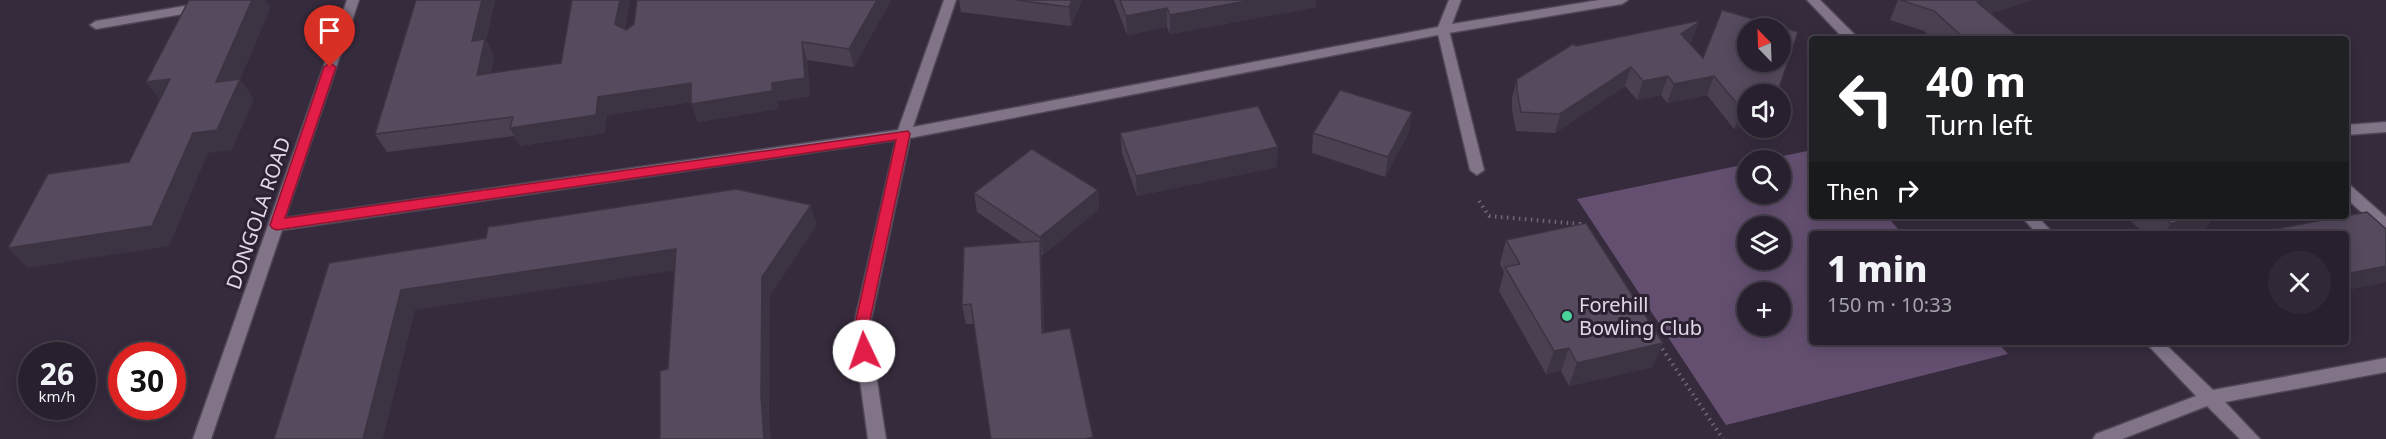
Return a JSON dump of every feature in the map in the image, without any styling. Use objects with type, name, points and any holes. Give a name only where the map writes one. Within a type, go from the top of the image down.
[{"type":"street","name":"DONGOLA ROAD","points":[[202,439],[353,0]]},
{"type":"street","points":[[877,439],[861,329],[904,134],[950,0]]},
{"type":"street","points":[[1455,0],[1443,30],[1477,170]]},
{"type":"street","points":[[276,225],[904,134],[1443,30],[1622,0]]},
{"type":"street","points":[[1813,0],[1849,36]]},
{"type":"street","points":[[96,25],[211,6]]},
{"type":"street","points":[[2349,130],[2386,127]]},
{"type":"street","points":[[2349,193],[2386,226]]},
{"type":"street","points":[[2031,219],[2043,231]]},
{"type":"street","points":[[2156,345],[2251,439]]},
{"type":"street","points":[[2102,439],[2209,398],[2386,365]]},
{"type":"path","points":[[1477,170],[1469,187],[1489,216],[1580,224],[1586,234]]},
{"type":"path","points":[[1658,341],[1723,439]]},
{"type":"shaded area","points":[[1809,151],[1809,219],[1890,219],[1900,231],[1809,231],[1809,345],[2000,345],[2008,354],[1726,425],[1577,199],[1737,166],[1737,204],[1791,204],[1791,154]]},
{"type":"building","points":[[189,0],[252,0],[216,82],[240,79],[217,130],[193,133],[152,226],[8,248],[48,174],[129,162],[170,79],[146,82]]},
{"type":"building","points":[[416,0],[482,0],[472,41],[485,39],[477,75],[561,63],[572,0],[620,0],[615,24],[626,30],[634,24],[637,0],[877,0],[849,49],[802,42],[805,78],[772,83],[772,91],[691,104],[691,83],[598,97],[596,115],[510,128],[513,117],[375,134]]},
{"type":"building","points":[[1016,0],[1072,0],[1069,7]]},
{"type":"building","points":[[1120,0],[1252,0],[1170,15],[1167,8],[1126,16]]},
{"type":"building","points":[[1900,0],[1983,0],[1977,2],[2017,36],[1962,36],[1934,11]]},
{"type":"building","points":[[1722,10],[1750,18],[1737,18],[1737,72],[1784,72],[1780,84],[1737,84],[1737,104],[1714,76],[1674,84],[1668,76],[1643,81],[1631,67],[1560,114],[1521,112],[1517,79],[1573,44],[1576,46],[1697,21],[1698,23],[1681,34],[1703,58]]},
{"type":"building","points":[[1791,30],[1798,32],[1791,53]]},
{"type":"building","points":[[1340,90],[1412,112],[1388,157],[1313,133]]},
{"type":"building","points":[[1258,106],[1278,147],[1136,176],[1120,133]]},
{"type":"building","points":[[1032,149],[1098,190],[1040,237],[974,193]]},
{"type":"building","points":[[736,189],[811,205],[762,277],[761,395],[764,439],[660,439],[660,371],[668,369],[676,249],[401,290],[363,439],[274,439],[329,263],[486,238],[488,227]]},
{"type":"building","points":[[2367,212],[2386,229],[2386,266],[2349,273],[2349,231],[2270,230],[2329,219],[2349,219],[2349,215]]},
{"type":"building","points":[[2165,219],[2188,219],[2171,224]]},
{"type":"building","name":"Forehill Bowling Club","points":[[1586,223],[1663,343],[1577,363],[1569,348],[1554,351],[1505,267],[1520,264],[1506,240]]},
{"type":"building","points":[[1040,241],[1042,333],[1070,328],[1093,437],[1085,439],[991,439],[971,304],[962,305],[964,247]]},
{"type":"place","name":"Forehill Bowling Club","points":[[1567,316]]},
{"type":"route","points":[[330,67],[276,225],[904,134],[861,329],[864,351]]}]
